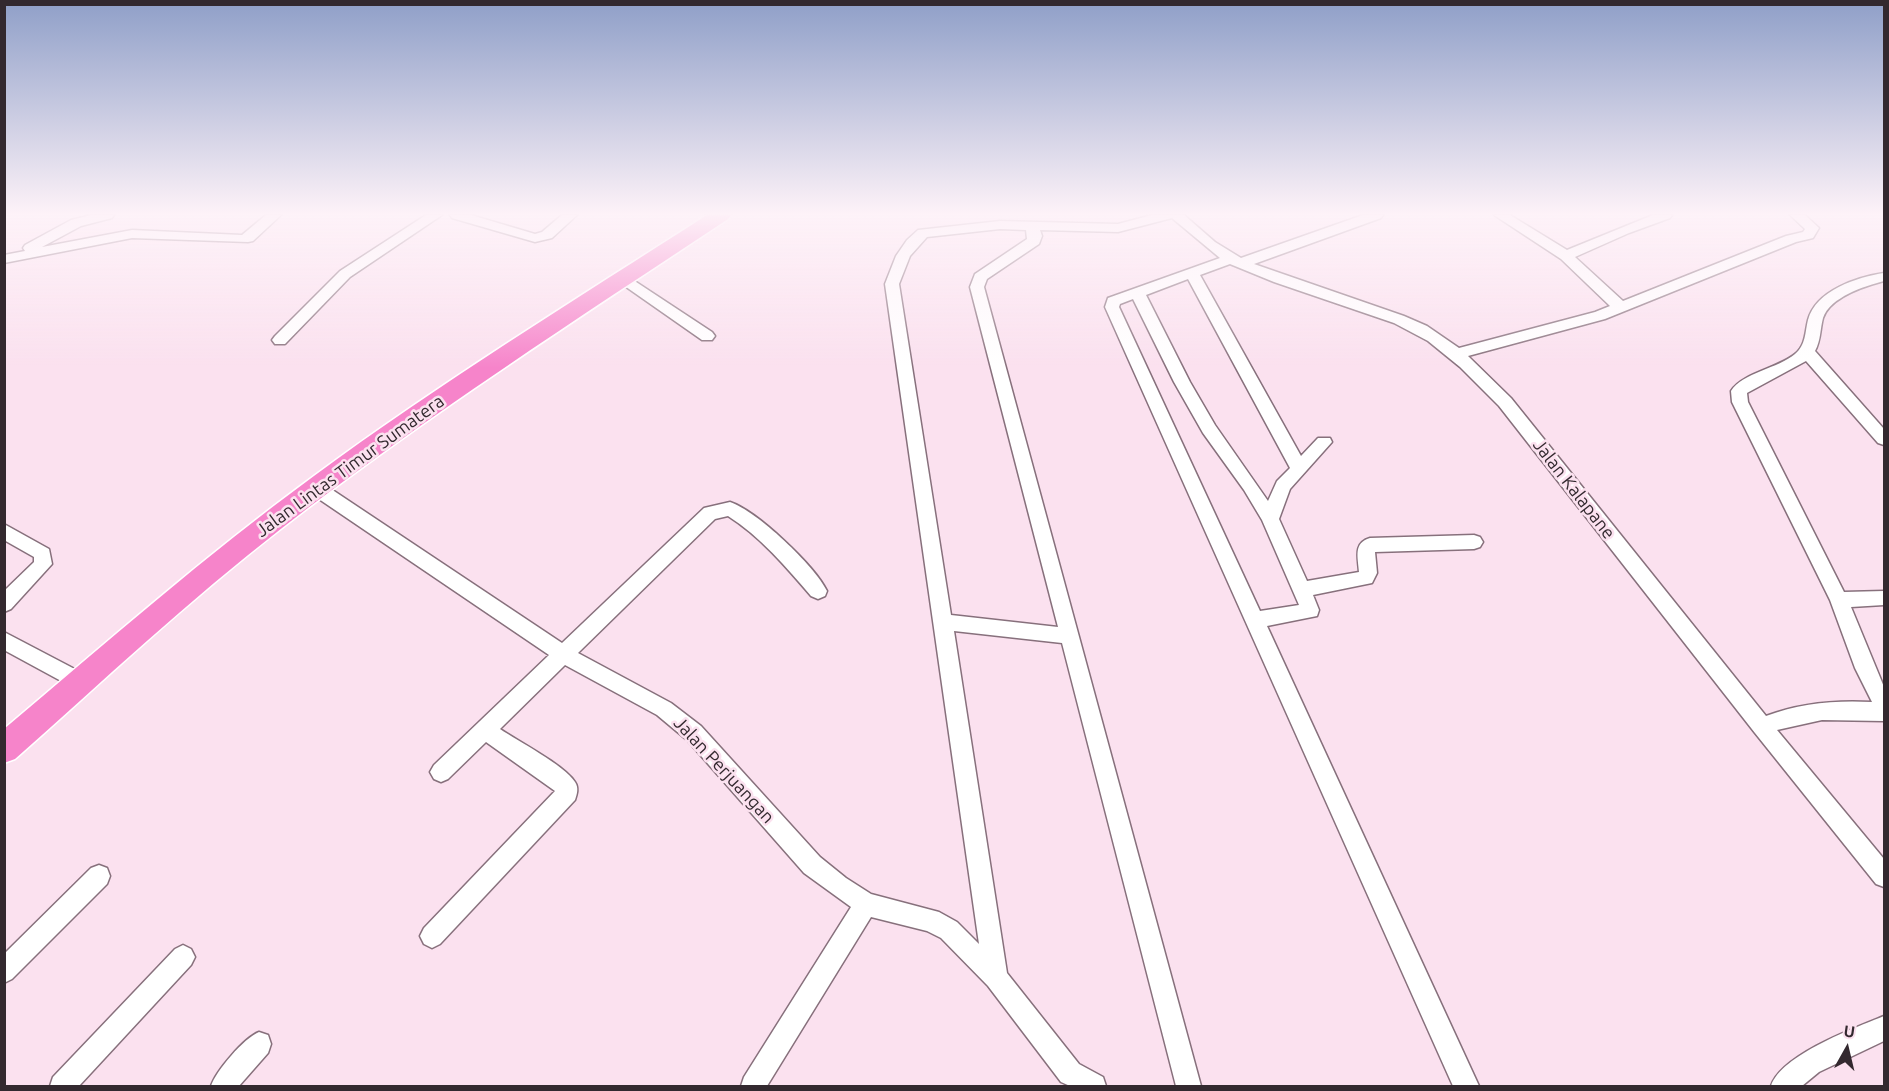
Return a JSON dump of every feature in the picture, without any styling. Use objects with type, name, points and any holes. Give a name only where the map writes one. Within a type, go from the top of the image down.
[{"type":"highway","name":"Jalan Lintas Timur Sumatera","points":[[4,749],[210,572],[316,488],[420,413],[643,266]]},
{"type":"street","points":[[280,340],[336,281],[359,266]]},
{"type":"street","points":[[898,266],[892,284],[996,978]]},
{"type":"street","points":[[996,266],[980,276],[977,287],[1189,1086]]},
{"type":"street","points":[[1219,266],[1113,301],[1112,307],[1466,1086]]},
{"type":"street","name":"Jalan Kalapane","points":[[1251,266],[1374,310],[1424,331],[1457,354],[1505,402],[1762,727],[1884,876]]},
{"type":"street","points":[[1576,266],[1621,308]]},
{"type":"street","points":[[1457,354],[1621,308],[1725,266]]},
{"type":"street","points":[[1192,273],[1299,469]]},
{"type":"street","points":[[1884,277],[1830,299],[1819,311],[1807,352],[1793,362],[1749,383],[1739,391],[1740,402],[1839,600],[1865,668],[1884,706]]},
{"type":"street","points":[[624,279],[707,336]]},
{"type":"street","points":[[1137,292],[1182,382],[1209,429],[1251,485],[1270,519],[1310,610],[1254,620]]},
{"type":"street","points":[[1807,352],[1884,439]]},
{"type":"street","points":[[1270,519],[1283,486],[1324,442]]},
{"type":"street","name":"Jalan Perjuangan","points":[[316,488],[563,654],[664,709],[679,720],[694,733],[812,865],[838,886],[866,904],[931,920],[949,930],[996,978],[1067,1080],[1094,1086]]},
{"type":"street","points":[[441,772],[704,518],[717,510],[730,509],[741,516],[786,554],[818,591]]},
{"type":"street","points":[[4,531],[43,554],[43,564],[4,604]]},
{"type":"street","points":[[1302,589],[1365,578],[1368,573],[1366,548],[1370,545],[1474,542]]},
{"type":"street","points":[[1839,600],[1884,598]]},
{"type":"street","points":[[943,622],[1070,636]]},
{"type":"street","points":[[4,640],[81,682]]},
{"type":"street","points":[[1762,727],[1781,718],[1822,710],[1884,712]]},
{"type":"street","points":[[432,936],[567,793],[567,788],[556,778],[485,730]]},
{"type":"street","points":[[4,971],[99,876]]},
{"type":"street","points":[[753,1086],[866,904]]},
{"type":"street","points":[[62,1086],[183,957]]},
{"type":"street","points":[[1782,1086],[1810,1063],[1884,1028]]},
{"type":"street","points":[[224,1086],[259,1044]]}]
